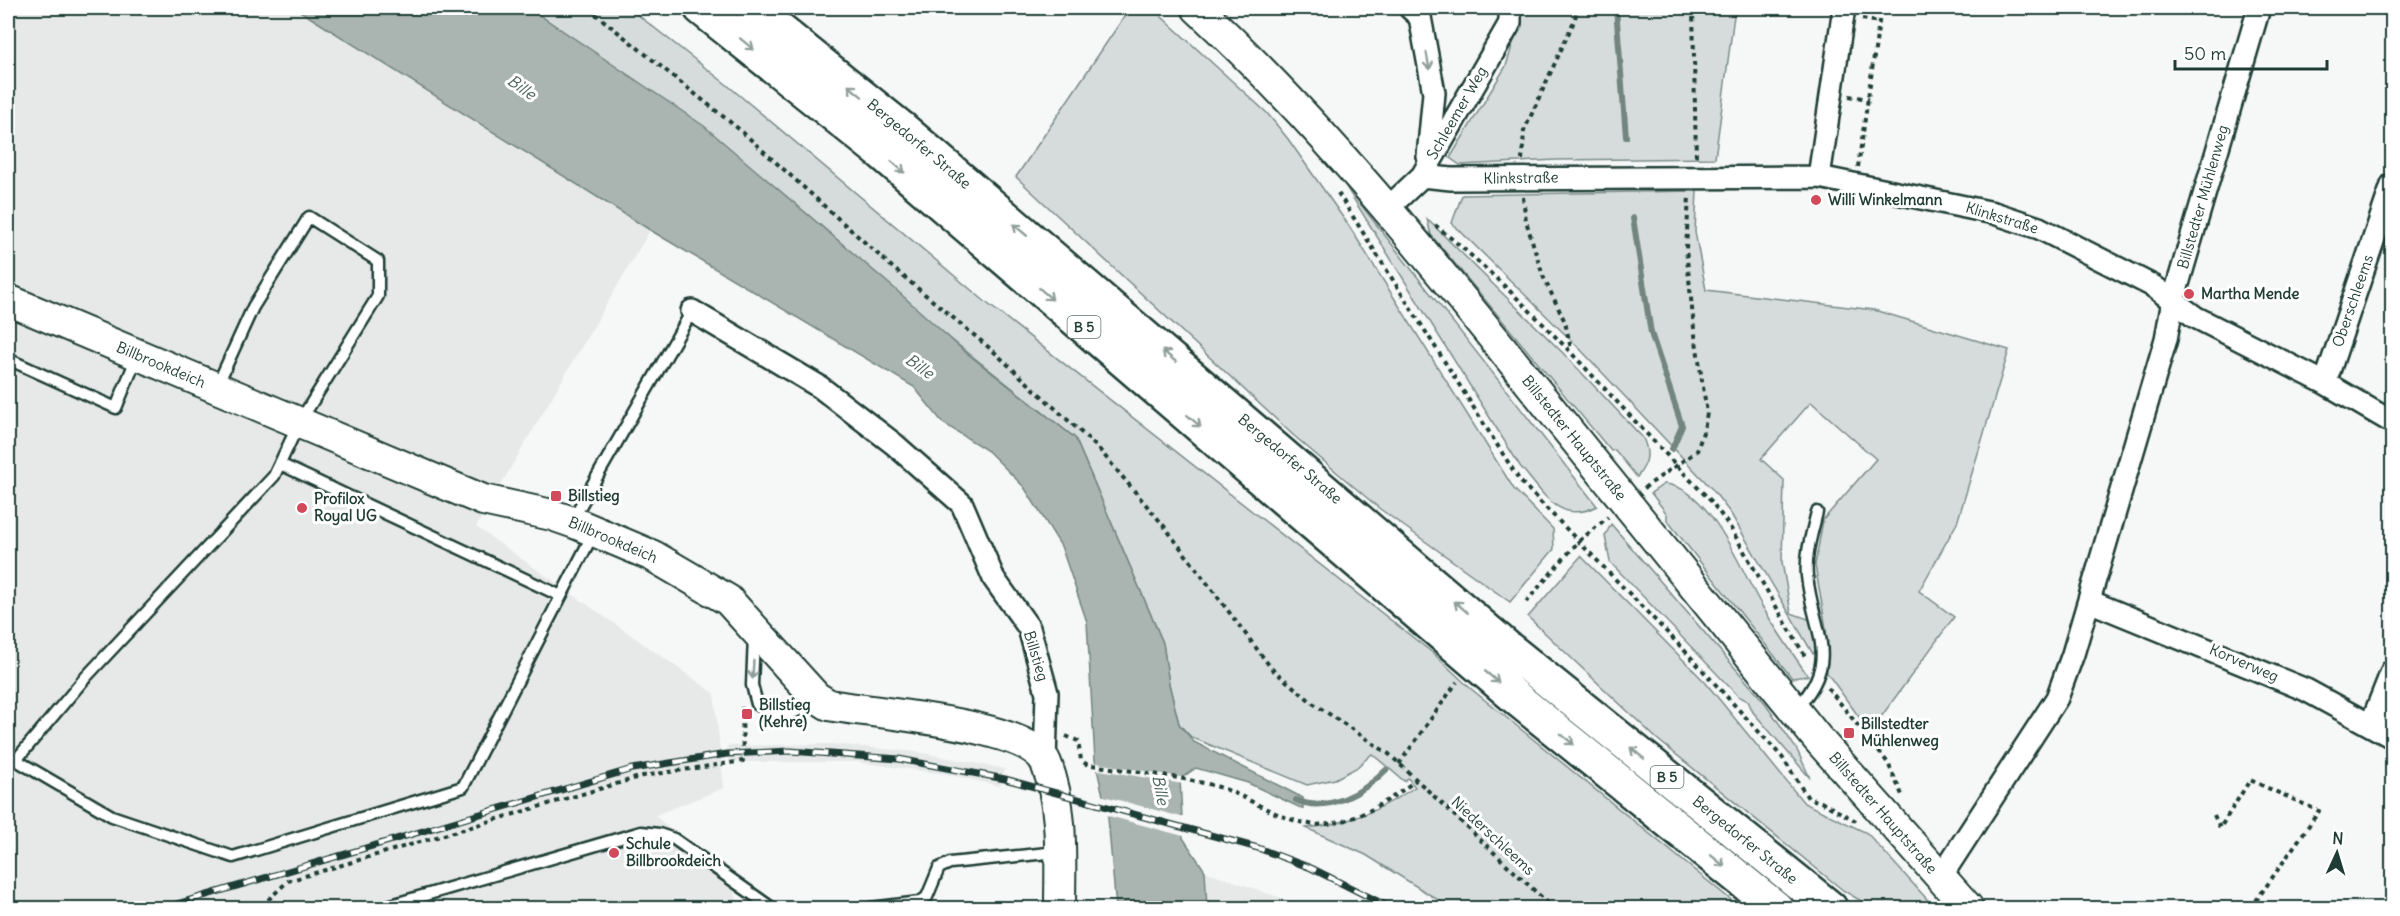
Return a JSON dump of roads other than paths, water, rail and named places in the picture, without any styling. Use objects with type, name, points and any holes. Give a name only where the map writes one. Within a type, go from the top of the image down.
[{"type":"highway","name":"Bergedorfer Straße","points":[[701,8],[882,153],[1521,702],[1776,909]]},
{"type":"highway","name":"Bergedorfer Straße","points":[[752,8],[900,127],[1505,645],[1830,909]]},
{"type":"street","name":"Billstedter Hauptstraße","points":[[1197,8],[1276,83],[1386,210],[1795,710],[1968,909]]},
{"type":"street","points":[[1410,8],[1420,17],[1434,93],[1425,169]]},
{"type":"street","name":"Schleemer Weg","points":[[1386,210],[1425,169],[1510,23],[1510,8]]},
{"type":"street","points":[[1819,177],[1844,8]]},
{"type":"street","name":"Billstedter Mühlenweg","points":[[1940,878],[2052,707],[2073,654],[2166,339],[2173,301],[2259,8]]},
{"type":"street","name":"Klinkstraße","points":[[1425,169],[1451,179],[1819,177],[1994,213],[2039,228],[2153,285],[2195,317],[2325,383],[2392,422]]},
{"type":"street","name":"Oberschleems","points":[[2325,383],[2392,186]]},
{"type":"street","name":"Billbrookdeich","points":[[8,300],[483,500],[586,520],[728,600],[816,697],[829,705],[917,717],[996,733],[1024,745],[1045,761]]},
{"type":"street","name":"Billstieg","points":[[692,311],[820,387],[894,444],[962,504],[994,579],[1029,628],[1047,693],[1048,730],[1045,761]]},
{"type":"street","name":"Korverweg","points":[[2090,601],[2306,690],[2392,737]]},
{"type":"street","points":[[2371,724],[2392,671]]},
{"type":"street","points":[[1045,761],[1060,825],[1060,909]]},
{"type":"lane","points":[[216,388],[254,307],[309,217],[378,261],[378,296],[299,423],[274,476],[85,678],[16,760],[112,816],[233,857],[463,787],[561,596],[586,520],[692,311]]},
{"type":"lane","points":[[8,359],[116,408],[138,355]]},
{"type":"lane","points":[[280,464],[561,596]]},
{"type":"lane","points":[[1795,710],[1814,688],[1819,677],[1822,646],[1809,586],[1807,557],[1817,512]]},
{"type":"lane","points":[[755,628],[752,685],[757,704],[779,715],[788,714],[802,711],[816,697]]},
{"type":"lane","points":[[381,909],[641,832],[674,839],[772,909]]},
{"type":"lane","points":[[870,909],[920,903],[927,897],[939,868],[950,863],[1060,852]]},
{"type":"water","name":"Bille","points":[[295,8],[529,8],[704,126],[894,288],[964,351],[1075,438],[1163,643],[1169,684],[1179,724],[1194,742],[1303,798],[1303,809],[1248,783],[1196,768],[1180,779],[1183,838],[1205,871],[1207,908],[1116,908],[1108,818],[1095,760],[1087,622],[1061,546],[1024,487],[988,451],[943,423],[914,387],[650,230]]},
{"type":"waterway","points":[[1616,8],[1626,137]]},
{"type":"waterway","points":[[1633,218],[1651,333],[1682,426],[1672,449]]},
{"type":"waterway","points":[[1296,800],[1308,804],[1333,802],[1356,793],[1386,770]]},
{"type":"railway","points":[[163,908],[632,769],[727,754],[790,751],[899,759],[1005,779],[1258,848],[1311,868],[1391,908]]},
{"type":"place","name":"Willi Winkelmann","points":[[1816,200]]},
{"type":"place","name":"Martha Mende","points":[[2189,294]]},
{"type":"place","name":"Billstieg","points":[[556,496]]},
{"type":"place","name":"Profilox Royal UG","points":[[302,508]]},
{"type":"place","name":"Billstieg (Kehre)","points":[[747,714]]},
{"type":"place","name":"Billstedter Mühlenweg","points":[[1849,733]]},
{"type":"place","name":"Schule Billbrookdeich","points":[[614,853]]}]
